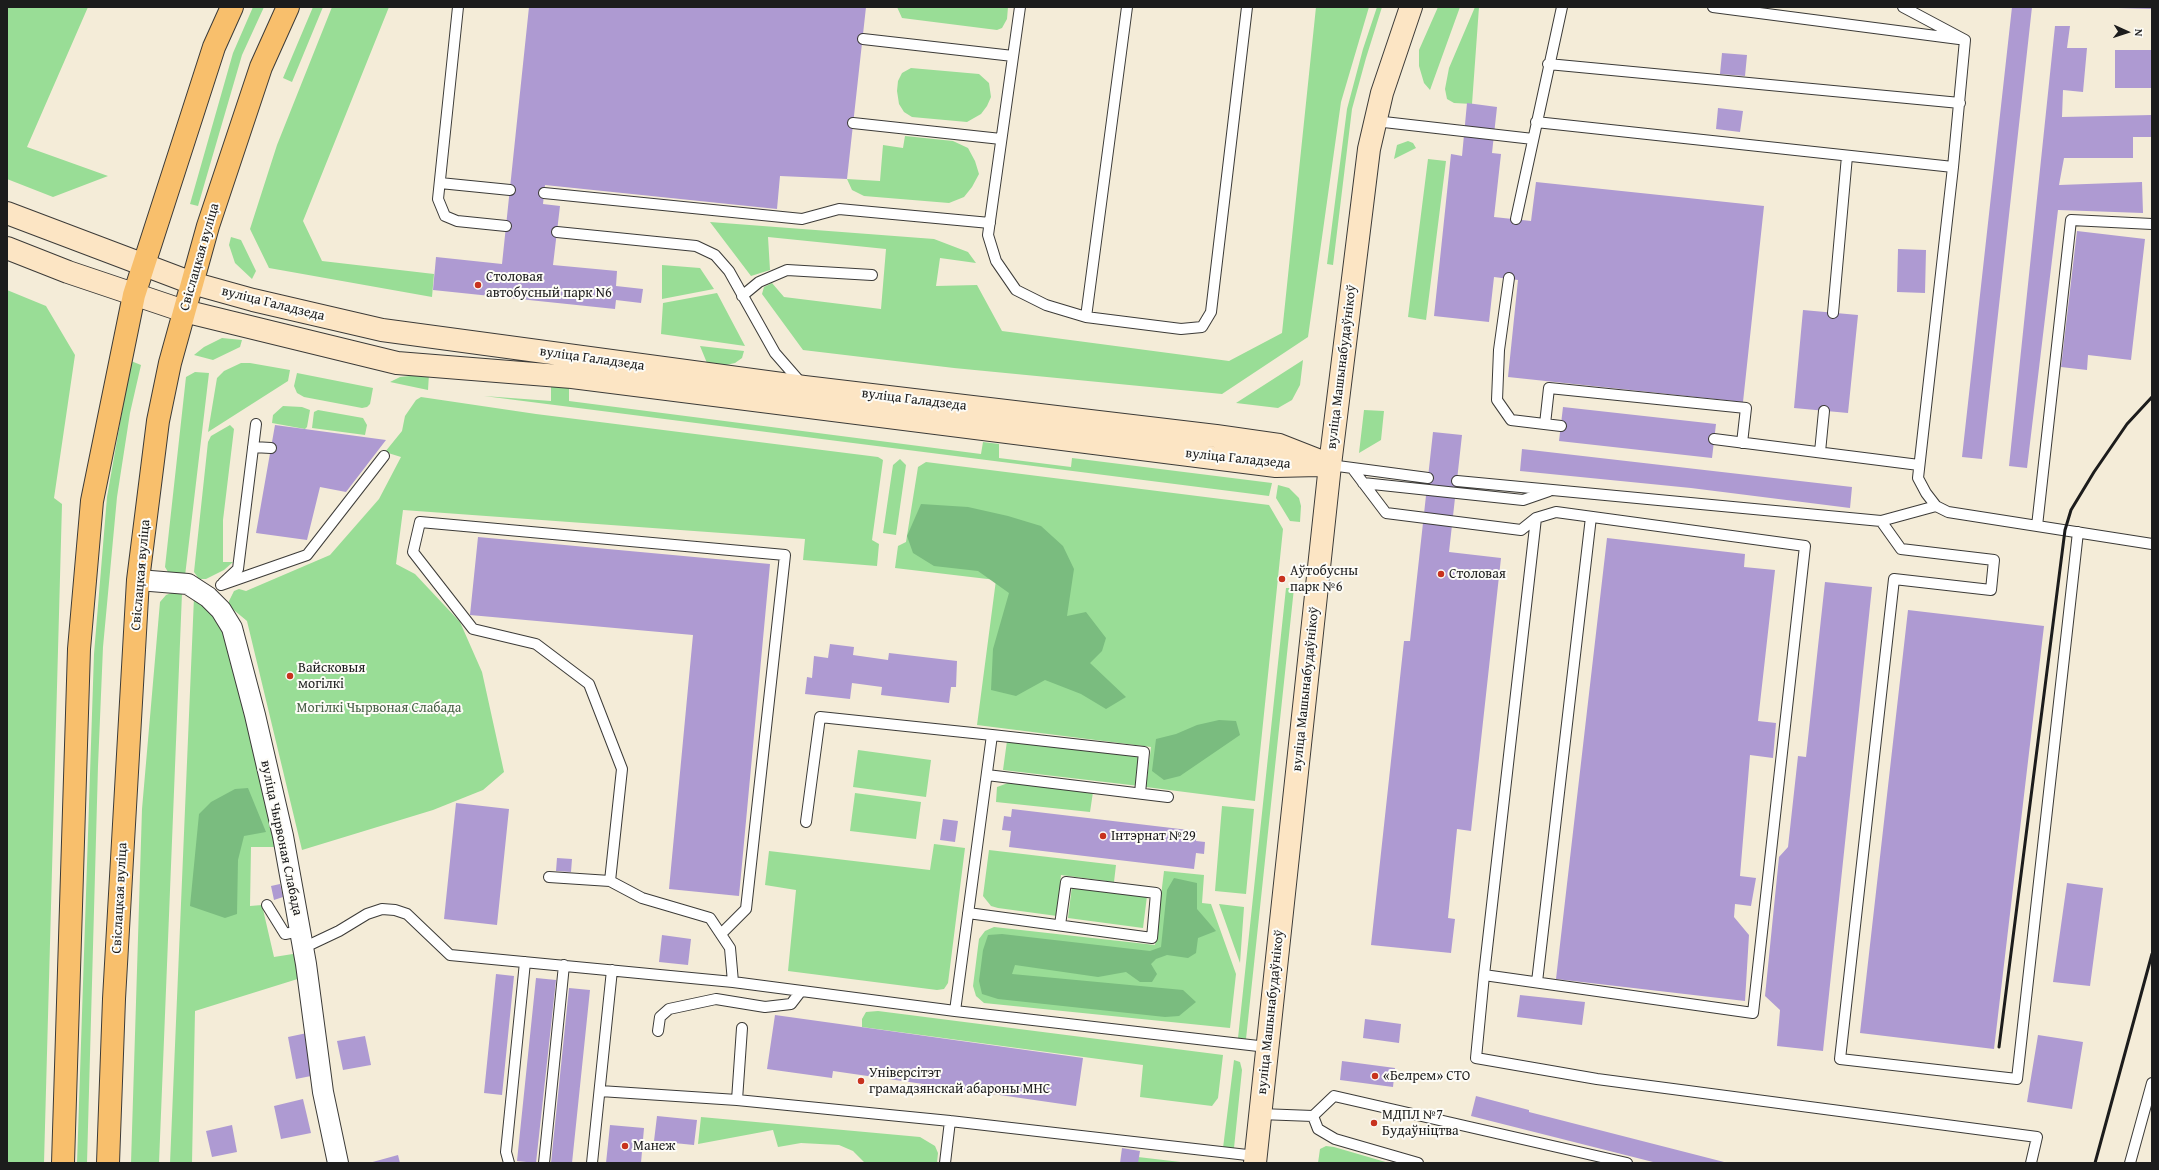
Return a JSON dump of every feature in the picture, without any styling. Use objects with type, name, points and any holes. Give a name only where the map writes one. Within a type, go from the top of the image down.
[{"type":"main road","points":[[63,1163],[79,649],[92,502],[134,295],[214,47],[232,7]]},
{"type":"main road","name":"Свіслацкая вуліца","points":[[108,1163],[114,999],[138,580],[158,421],[170,363],[208,226],[261,67],[288,7]]},
{"type":"main road","name":"вуліца Машынабудаўнікоў","points":[[1255,1160],[1330,465],[1369,149],[1375,121],[1410,7]]},
{"type":"main road","name":"вуліца Галадзеда","points":[[7,213],[143,266],[192,283],[253,300],[382,330],[804,387],[1279,445],[1330,465]]},
{"type":"main road","name":"вуліца Галадзеда","points":[[7,248],[68,272],[184,311],[397,363],[572,377],[1276,466],[1330,465]]},
{"type":"street","name":"вуліца Чырвоная Слабада","points":[[138,580],[188,584],[214,591],[221,610],[232,628],[255,715],[283,836],[301,940],[324,1092],[338,1163]]},
{"type":"lane","points":[[458,7],[438,199],[445,216],[457,221],[506,226]]},
{"type":"lane","points":[[1020,7],[988,235],[996,261],[1016,290],[1046,305],[1086,318],[1181,329],[1202,327],[1211,312],[1247,7]]},
{"type":"lane","points":[[1086,318],[1127,7]]},
{"type":"lane","points":[[1516,219],[1548,64],[1562,7]]},
{"type":"lane","points":[[1712,7],[1965,40]]},
{"type":"lane","points":[[1903,7],[1965,40]]},
{"type":"lane","points":[[863,39],[1013,56]]},
{"type":"lane","points":[[1965,40],[1960,103],[1918,478],[1926,493],[1936,506],[1948,512],[2152,544]]},
{"type":"lane","points":[[1548,64],[1960,103]]},
{"type":"lane","points":[[1375,121],[1533,139]]},
{"type":"lane","points":[[1536,122],[1953,168]]},
{"type":"lane","points":[[853,123],[1001,139]]},
{"type":"lane","points":[[1832,313],[1847,156]]},
{"type":"lane","points":[[440,183],[510,190]]},
{"type":"lane","points":[[544,193],[802,219],[839,209],[990,223]]},
{"type":"lane","points":[[2036,526],[2071,220],[2152,224]]},
{"type":"lane","points":[[557,232],[696,246],[715,255],[729,271],[775,353],[804,387]]},
{"type":"lane","points":[[742,296],[759,282],[787,270],[872,275]]},
{"type":"lane","points":[[1509,278],[1499,350],[1497,400],[1510,420],[1561,426]]},
{"type":"lane","points":[[1545,424],[1549,388],[1746,408],[1742,443]]},
{"type":"lane","points":[[1820,452],[1824,411]]},
{"type":"lane","points":[[214,591],[238,569],[256,424]]},
{"type":"lane","points":[[1714,439],[1919,465]]},
{"type":"lane","points":[[253,447],[271,448]]},
{"type":"lane","points":[[214,591],[307,555],[384,456]]},
{"type":"lane","points":[[1330,465],[1428,478]]},
{"type":"lane","points":[[1352,468],[1386,513],[1521,530],[1536,518],[1556,512],[1805,546],[1753,1013],[1484,975]]},
{"type":"lane","points":[[1457,481],[1882,521],[1936,506]]},
{"type":"lane","points":[[1363,483],[1523,500],[1553,490]]},
{"type":"lane","points":[[1538,982],[1591,516]]},
{"type":"lane","points":[[1536,518],[1484,975],[1476,1058],[1605,1080],[2037,1137],[2031,1163]]},
{"type":"lane","points":[[1882,521],[1901,550],[1994,560],[1991,590],[1894,579],[1840,1059],[2017,1079],[2078,532]]},
{"type":"lane","points":[[610,881],[622,769],[589,684],[536,644],[473,629],[413,552],[420,522],[785,555],[746,909],[721,934]]},
{"type":"lane","points":[[806,822],[820,718],[1144,752],[1140,793]]},
{"type":"lane","points":[[955,1011],[992,735]]},
{"type":"lane","points":[[987,775],[1168,797]]},
{"type":"lane","points":[[549,878],[610,881],[642,898],[710,918],[730,948],[733,982]]},
{"type":"lane","points":[[968,913],[1152,938],[1156,893],[1066,882],[1060,925]]},
{"type":"lane","points":[[267,905],[285,934],[301,940],[339,931],[367,914],[382,909],[407,914],[450,955],[733,982],[955,1011],[1266,1047]]},
{"type":"lane","points":[[509,1163],[506,1152],[525,962]]},
{"type":"lane","points":[[544,1163],[564,965]]},
{"type":"lane","points":[[592,1163],[612,970]]},
{"type":"lane","points":[[658,1031],[660,1017],[669,1009],[716,1000],[765,1007],[791,1004],[801,991]]},
{"type":"lane","points":[[737,1100],[742,1028]]},
{"type":"lane","points":[[2130,1163],[2152,1083]]},
{"type":"lane","points":[[600,1091],[737,1100],[950,1121],[1255,1160]]},
{"type":"lane","points":[[1260,1114],[1313,1116],[1334,1096],[1627,1163]]},
{"type":"lane","points":[[1313,1116],[1318,1129],[1335,1139],[1418,1163]]},
{"type":"lane","points":[[945,1163],[950,1121]]},
{"type":"green space","points":[[7,7],[88,7],[27,147],[108,176],[53,197],[7,179]]},
{"type":"green space","points":[[253,7],[264,7],[242,55],[198,206],[190,204],[233,53]]},
{"type":"green space","points":[[313,7],[323,7],[292,82],[283,78]]},
{"type":"green space","points":[[332,7],[389,7],[303,221],[322,261],[434,274],[432,297],[269,268],[250,229],[277,145]]},
{"type":"green space","points":[[897,7],[1008,7],[1007,19],[1002,28],[997,30],[902,18]]},
{"type":"green space","points":[[1316,7],[1369,7],[1341,102],[1308,337],[1222,394],[954,368],[803,350],[762,294],[764,287],[772,283],[784,297],[881,309],[886,249],[768,237],[770,270],[751,276],[710,222],[934,239],[968,252],[976,263],[940,258],[936,286],[977,285],[1002,331],[1229,361],[1282,333]]},
{"type":"green space","points":[[1377,7],[1382,7],[1352,109],[1333,265],[1327,264],[1347,109],[1363,49]]},
{"type":"green space","points":[[1438,7],[1460,7],[1430,90],[1424,83],[1419,66],[1419,50]]},
{"type":"green space","points":[[1475,7],[1479,7],[1472,104],[1454,103],[1447,99],[1445,89],[1449,68]]},
{"type":"green space","points":[[911,68],[979,74],[989,83],[991,97],[981,114],[967,122],[912,117],[904,112],[899,104],[897,91],[898,81],[902,73]]},
{"type":"green space","points":[[905,136],[953,141],[968,148],[975,161],[979,174],[972,187],[964,197],[949,203],[864,196],[852,190],[847,179],[880,181],[883,145],[903,148]]},
{"type":"green space","points":[[1408,141],[1413,143],[1416,148],[1394,159],[1397,145]]},
{"type":"green space","points":[[1428,159],[1446,161],[1426,320],[1408,317]]},
{"type":"green space","points":[[231,237],[241,240],[256,271],[252,279],[235,263],[229,245]]},
{"type":"green space","points":[[662,265],[700,268],[714,289],[662,299]]},
{"type":"green space","points":[[7,290],[46,306],[75,355],[54,498],[62,504],[44,1163],[7,1163]]},
{"type":"green space","points":[[717,293],[745,346],[661,334],[663,303]]},
{"type":"green space","points":[[222,338],[242,340],[240,347],[213,360],[194,355],[204,347]]},
{"type":"green space","points":[[700,346],[744,351],[742,358],[735,363],[726,365],[707,363]]},
{"type":"green space","points":[[1303,360],[1300,385],[1292,400],[1278,408],[1236,403]]},
{"type":"green space","points":[[131,361],[141,365],[130,413],[117,497],[103,647],[98,766],[87,1163],[77,1163],[94,654],[107,497]]},
{"type":"green space","points":[[241,363],[250,363],[290,370],[288,381],[208,432],[217,378],[224,371]]},
{"type":"green space","points":[[195,372],[209,373],[185,576],[174,575],[168,572],[165,567],[186,377]]},
{"type":"green space","points":[[297,373],[373,388],[370,404],[367,407],[362,408],[304,397],[297,393],[294,386]]},
{"type":"green space","points":[[429,374],[428,390],[390,382],[400,377]]},
{"type":"green space","points":[[551,386],[569,388],[569,401],[981,454],[983,442],[999,444],[999,458],[1071,467],[1072,458],[1272,483],[1269,496],[484,396],[551,401]]},
{"type":"green space","name":"Могілкі Чырвоная Слабада","points":[[421,397],[536,414],[878,457],[883,460],[872,540],[879,544],[877,566],[803,560],[805,539],[403,510],[396,564],[415,574],[460,622],[482,672],[504,772],[483,790],[433,810],[302,850],[247,621],[229,606],[229,601],[234,591],[239,589],[246,591],[330,555],[379,499],[401,457],[385,452],[402,431],[405,416],[416,400]]},
{"type":"green space","points":[[283,406],[302,407],[310,410],[307,427],[305,429],[272,423],[273,415]]},
{"type":"green space","points":[[318,410],[363,418],[367,425],[365,435],[312,428],[314,412]]},
{"type":"green space","points":[[1364,410],[1384,411],[1381,440],[1359,453]]},
{"type":"green space","points":[[230,425],[234,429],[223,520],[223,562],[233,562],[224,570],[206,579],[199,579],[194,572],[208,442],[211,436]]},
{"type":"green space","points":[[900,459],[906,465],[896,535],[883,533],[893,465]]},
{"type":"green space","points":[[926,462],[1269,505],[1283,529],[1255,801],[1146,787],[1151,747],[977,725],[996,580],[895,568],[898,546],[906,542],[918,467]]},
{"type":"green space","points":[[1278,485],[1289,488],[1299,498],[1301,506],[1300,522],[1290,521],[1276,498]]},
{"type":"green space","points":[[921,504],[968,507],[1008,516],[1041,526],[1063,546],[1074,569],[1067,616],[1086,612],[1106,638],[1102,651],[1090,663],[1126,697],[1106,709],[1081,694],[1045,680],[1016,696],[991,690],[993,649],[1009,593],[978,571],[934,566],[913,553],[907,536]]},
{"type":"green space","points":[[1286,588],[1294,588],[1246,1039],[1238,1038]]},
{"type":"green space","points":[[174,592],[182,593],[159,1163],[131,1163],[142,809],[160,602],[166,595]]},
{"type":"green space","points":[[194,597],[212,609],[228,637],[276,847],[251,847],[250,906],[262,905],[274,957],[299,953],[304,977],[195,1011],[192,1163],[170,1163]]},
{"type":"green space","points":[[1219,720],[1236,721],[1240,735],[1180,776],[1164,780],[1152,771],[1156,739],[1176,734],[1197,725]]},
{"type":"green space","points":[[1007,741],[1142,756],[1139,786],[1003,770]]},
{"type":"green space","points":[[858,750],[931,760],[926,797],[853,787]]},
{"type":"green space","points":[[1008,783],[1093,792],[1090,812],[996,802],[997,787]]},
{"type":"green space","points":[[248,788],[266,832],[244,836],[238,860],[237,914],[225,918],[190,906],[199,814],[211,802],[235,789]]},
{"type":"green space","points":[[855,793],[921,802],[916,839],[850,831]]},
{"type":"green space","points":[[1222,806],[1254,809],[1246,894],[1215,891]]},
{"type":"green space","points":[[934,844],[965,848],[948,983],[944,989],[937,990],[788,971],[796,890],[765,885],[769,851],[930,870]]},
{"type":"green space","points":[[989,850],[1116,865],[1114,882],[1061,875],[1057,916],[998,908],[991,906],[983,896]]},
{"type":"green space","points":[[1164,871],[1204,875],[1202,903],[1211,904],[1236,974],[1230,1028],[984,1003],[976,996],[973,986],[979,939],[985,931],[994,927],[1155,945]]},
{"type":"green space","points":[[1174,878],[1197,883],[1197,909],[1216,931],[1198,938],[1196,953],[1188,958],[1167,955],[1156,959],[1151,964],[1157,974],[1152,982],[1140,982],[1126,972],[1098,977],[1015,965],[1012,974],[1183,990],[1196,1002],[1179,1016],[1165,1017],[998,999],[982,994],[979,981],[983,950],[988,935],[1002,934],[1150,951],[1161,947],[1167,890]]},
{"type":"green space","points":[[1072,886],[1147,896],[1143,928],[1068,918]]},
{"type":"green space","points":[[1219,904],[1244,907],[1240,963]]},
{"type":"green space","points":[[878,1011],[1223,1055],[1218,1098],[1212,1106],[1140,1097],[1143,1065],[862,1027],[862,1019],[866,1012]]},
{"type":"green space","points":[[1234,1060],[1240,1062],[1242,1070],[1234,1148],[1223,1148]]},
{"type":"green space","points":[[701,1117],[920,1137],[935,1146],[938,1153],[937,1163],[865,1163],[853,1151],[839,1145],[801,1143],[778,1147],[773,1130],[698,1144]]},
{"type":"green space","points":[[1326,1146],[1389,1163],[1318,1163],[1320,1149]]},
{"type":"green space","points":[[1138,1157],[1189,1163],[1138,1163]]},
{"type":"building","points":[[529,7],[866,7],[847,179],[780,176],[777,209],[545,185],[543,204],[560,206],[553,265],[617,271],[616,286],[643,289],[641,303],[616,300],[615,309],[433,290],[436,257],[502,264]]},
{"type":"building","points":[[2012,7],[2032,7],[1982,459],[1962,457]]},
{"type":"building","points":[[2152,7],[2152,9],[2118,8]]},
{"type":"building","points":[[2055,26],[2070,26],[2067,48],[2087,48],[2083,92],[2063,90],[2062,117],[2152,115],[2152,137],[2133,137],[2133,158],[2064,158],[2059,185],[2142,182],[2143,213],[2058,210],[2027,468],[2009,466]]},
{"type":"building","points":[[2115,50],[2152,50],[2152,88],[2115,88]]},
{"type":"building","points":[[1722,53],[1747,55],[1745,76],[1720,74]]},
{"type":"building","points":[[1467,103],[1497,107],[1492,153],[1501,154],[1494,217],[1531,221],[1536,182],[1764,206],[1743,402],[1508,377],[1518,280],[1494,277],[1489,322],[1434,316],[1451,154],[1462,156]]},
{"type":"building","points":[[1718,108],[1743,111],[1740,132],[1716,129]]},
{"type":"building","points":[[2077,231],[2145,239],[2131,360],[2088,355],[2087,370],[2061,367]]},
{"type":"building","points":[[1898,249],[1926,250],[1925,293],[1897,292]]},
{"type":"building","points":[[1803,310],[1858,315],[1848,413],[1794,408]]},
{"type":"building","points":[[1563,407],[1716,424],[1712,458],[1559,441]]},
{"type":"building","points":[[275,425],[386,440],[346,492],[320,487],[307,540],[256,533]]},
{"type":"building","points":[[1433,432],[1462,435],[1449,552],[1501,558],[1471,831],[1457,829],[1448,918],[1455,919],[1451,953],[1371,945],[1404,641],[1410,641]]},
{"type":"building","points":[[1522,449],[1852,487],[1850,508],[1691,488],[1520,471]]},
{"type":"building","points":[[478,537],[770,564],[739,896],[669,889],[693,635],[470,615]]},
{"type":"building","points":[[1607,538],[1745,554],[1744,567],[1775,570],[1758,721],[1776,723],[1773,758],[1750,755],[1740,876],[1756,878],[1751,906],[1735,904],[1734,917],[1749,935],[1745,1001],[1556,979]]},
{"type":"building","points":[[1825,582],[1872,587],[1823,1051],[1777,1046],[1780,1010],[1765,996],[1779,857],[1788,847],[1798,756],[1806,757]]},
{"type":"building","points":[[1908,610],[2044,626],[1994,1049],[1860,1033]]},
{"type":"building","points":[[830,644],[854,647],[853,655],[888,660],[889,653],[957,661],[956,687],[951,687],[949,703],[881,695],[882,687],[852,683],[850,699],[805,694],[807,677],[812,678],[814,656],[828,658]]},
{"type":"building","points":[[456,803],[509,809],[497,925],[444,919]]},
{"type":"building","name":"Інтэрнат №29","points":[[1012,809],[1197,831],[1196,841],[1205,842],[1204,854],[1196,853],[1194,869],[1009,847],[1011,831],[1002,830],[1004,816],[1011,817]]},
{"type":"building","points":[[943,819],[958,821],[955,842],[940,840]]},
{"type":"building","points":[[557,858],[572,859],[571,872],[556,871]]},
{"type":"building","points":[[2067,883],[2103,888],[2090,986],[2053,982]]},
{"type":"building","points":[[280,884],[283,897],[274,900],[271,886]]},
{"type":"building","points":[[662,935],[691,939],[688,965],[659,962]]},
{"type":"building","points":[[496,974],[514,976],[502,1095],[484,1093]]},
{"type":"building","points":[[536,978],[556,980],[536,1163],[517,1161]]},
{"type":"building","points":[[569,988],[590,990],[572,1163],[551,1163]]},
{"type":"building","points":[[1520,995],[1585,1002],[1582,1025],[1517,1017]]},
{"type":"building","points":[[775,1015],[1083,1058],[1076,1106],[833,1071],[832,1078],[767,1069]]},
{"type":"building","points":[[1365,1019],[1401,1024],[1399,1043],[1363,1038]]},
{"type":"building","points":[[307,1033],[316,1075],[296,1079],[288,1037]]},
{"type":"building","points":[[2038,1035],[2083,1042],[2072,1109],[2027,1102]]},
{"type":"building","points":[[365,1036],[371,1065],[343,1070],[337,1041]]},
{"type":"building","points":[[1342,1061],[1395,1068],[1393,1087],[1340,1080]]},
{"type":"building","points":[[1476,1096],[1529,1110],[1529,1112],[1728,1163],[1657,1163],[1471,1116]]},
{"type":"building","points":[[303,1099],[311,1133],[281,1139],[274,1106]]},
{"type":"building","points":[[657,1116],[697,1120],[694,1145],[654,1141]]},
{"type":"building","points":[[232,1125],[237,1152],[212,1157],[206,1131]]},
{"type":"building","name":"Манеж","points":[[610,1125],[644,1128],[641,1163],[606,1163]]},
{"type":"building","points":[[1122,1148],[1140,1151],[1138,1163],[1120,1163]]},
{"type":"building","points":[[398,1155],[400,1163],[369,1163]]},
{"type":"railway","points":[[1999,1047],[2065,530],[2071,510],[2094,472],[2127,424],[2152,397]]},
{"type":"railway","points":[[2095,1163],[2152,954]]},
{"type":"place","name":"Столовая автобусный парк N6","points":[[478,285]]},
{"type":"place","name":"Столовая","points":[[1441,574]]},
{"type":"place","name":"Аўтобусны парк №6","points":[[1282,579]]},
{"type":"place","name":"Вайсковыя могілкі","points":[[290,676]]},
{"type":"place","name":"Інтэрнат №29","points":[[1103,836]]},
{"type":"place","name":"«Белрем» СТО","points":[[1375,1076]]},
{"type":"place","name":"Універсітэт грамадзянскай абароны МНС","points":[[861,1081]]},
{"type":"place","name":"МДПЛ №7 Будаўніцтва","points":[[1374,1123]]},
{"type":"place","name":"Манеж","points":[[625,1146]]}]
